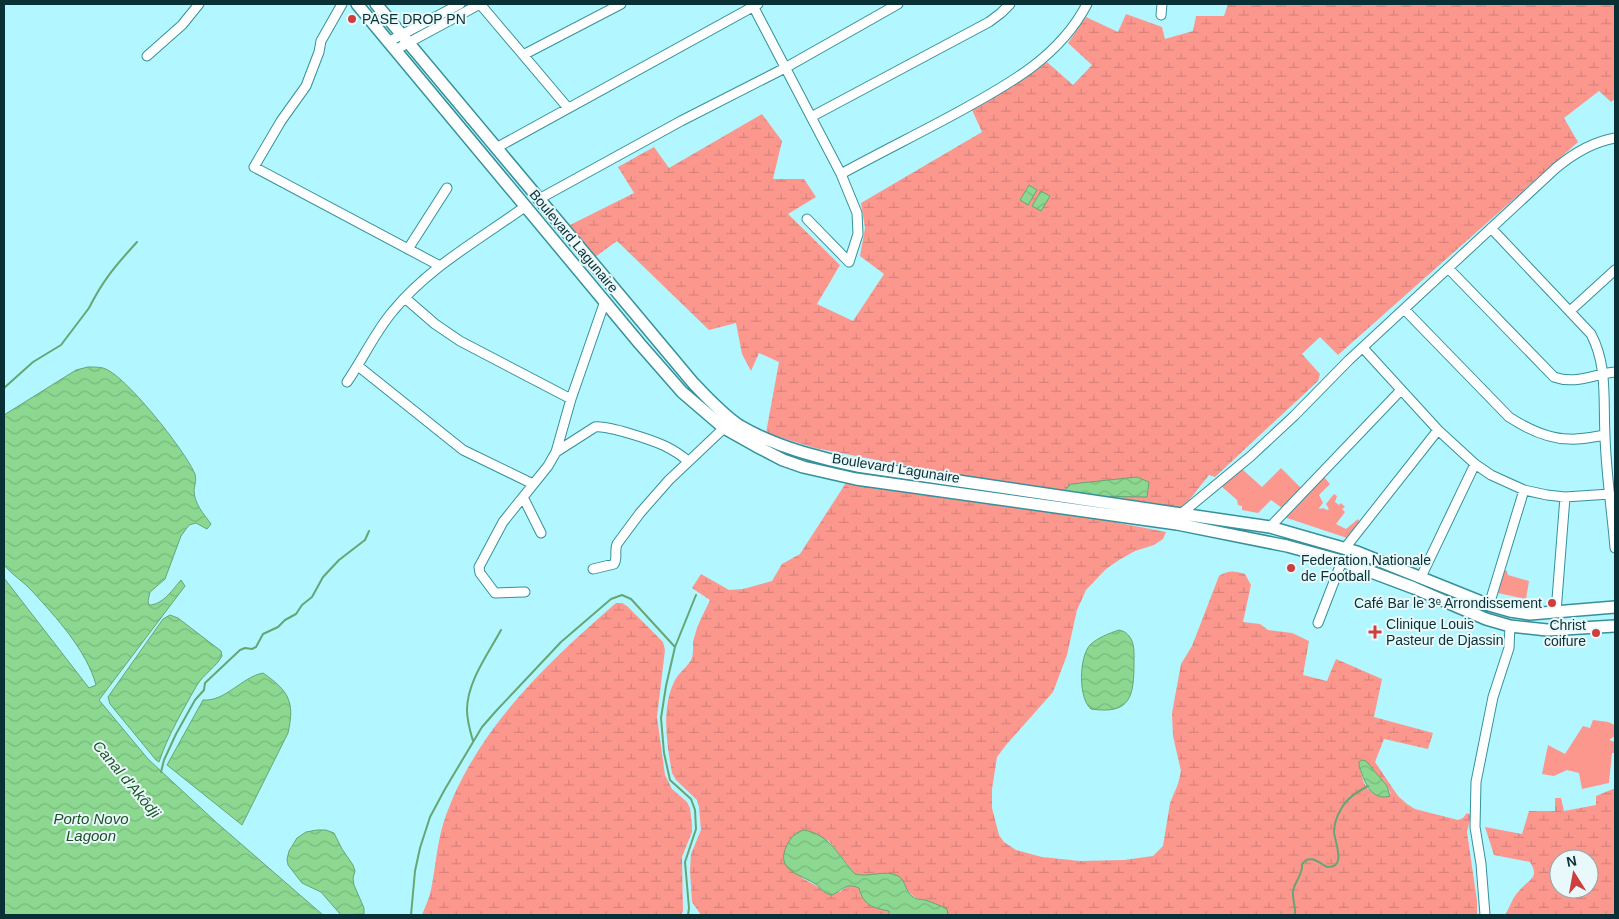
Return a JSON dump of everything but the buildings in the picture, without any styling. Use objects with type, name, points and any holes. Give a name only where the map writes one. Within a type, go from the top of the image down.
[{"type":"main road","name":"Boulevard Lagunaire","points":[[357,4],[682,392],[724,428],[783,460],[856,479],[1178,524],[1287,546],[1342,561],[1414,588],[1486,619],[1510,626],[1547,630],[1615,626]]},
{"type":"main road","name":"Boulevard Lagunaire","points":[[376,4],[694,384],[732,420],[764,438],[808,455],[857,466],[1270,527],[1345,548],[1489,605],[1518,613],[1615,607]]},
{"type":"street","points":[[147,56],[182,25],[199,4]]},
{"type":"street","points":[[342,4],[321,41],[319,52],[306,86],[281,121],[254,167],[440,266]]},
{"type":"street","points":[[405,39],[460,4]]},
{"type":"street","points":[[392,46],[480,4],[568,108]]},
{"type":"street","points":[[523,55],[621,4]]},
{"type":"street","points":[[539,199],[682,121],[785,68],[898,4]]},
{"type":"street","points":[[811,117],[990,22],[1010,4]]},
{"type":"street","points":[[841,174],[918,134],[1023,74],[1052,51],[1077,21],[1087,4]]},
{"type":"street","points":[[1160,15],[1162,4]]},
{"type":"street","points":[[496,148],[755,5],[785,68],[841,174],[856,212],[859,226],[858,234],[849,262],[807,219]]},
{"type":"street","points":[[1182,513],[1251,456],[1362,348],[1565,160],[1583,148],[1613,137]]},
{"type":"street","points":[[408,249],[447,188]]},
{"type":"street","points":[[348,382],[381,327],[404,298],[440,266],[526,206]]},
{"type":"street","points":[[1491,228],[1591,334],[1598,348],[1604,373],[1605,435],[1615,548]]},
{"type":"street","points":[[1448,268],[1554,377],[1563,380],[1581,380],[1604,373],[1615,372]]},
{"type":"street","points":[[1570,311],[1615,270]]},
{"type":"street","points":[[404,298],[435,324],[460,341],[571,399]]},
{"type":"street","points":[[525,592],[495,593],[479,570],[503,522],[548,466],[556,452],[571,399],[605,301]]},
{"type":"street","points":[[1404,309],[1518,423],[1539,433],[1566,439],[1605,435]]},
{"type":"street","points":[[1362,348],[1438,430],[1475,464],[1491,475],[1524,490],[1565,497],[1610,494]]},
{"type":"street","points":[[358,366],[463,450],[533,484]]},
{"type":"street","points":[[1270,527],[1401,390]]},
{"type":"street","points":[[556,452],[595,427],[600,426],[664,445],[688,461]]},
{"type":"street","points":[[593,569],[614,564],[616,561],[615,548],[617,544],[640,512],[688,461],[724,428]]},
{"type":"street","points":[[1345,548],[1438,430]]},
{"type":"street","points":[[1421,578],[1475,464]]},
{"type":"street","points":[[1489,605],[1524,490]]},
{"type":"street","points":[[523,497],[541,533]]},
{"type":"street","points":[[1556,612],[1565,497]]},
{"type":"street","points":[[1318,623],[1342,561]]},
{"type":"street","points":[[1485,915],[1481,864],[1475,827],[1476,782],[1493,697],[1509,648],[1510,626]]},
{"type":"green space","points":[[1228,4],[1615,4],[1615,99],[1611,102],[1599,91],[1564,118],[1578,142],[1338,355],[1320,337],[1302,354],[1320,374],[1318,381],[1215,477],[1209,475],[1175,518],[815,448],[766,433],[779,362],[759,353],[751,371],[742,354],[736,323],[709,330],[617,241],[595,257],[570,225],[634,193],[618,167],[654,147],[669,168],[762,114],[782,141],[773,179],[804,179],[816,197],[788,214],[840,265],[817,304],[853,321],[884,274],[860,256],[865,228],[861,203],[982,132],[972,110],[1028,76],[1047,62],[1073,85],[1092,65],[1068,43],[1086,17],[1118,32],[1126,14],[1162,27],[1165,39],[1193,31],[1196,16],[1224,16]]},
{"type":"green space","points":[[1281,468],[1301,488],[1282,508],[1271,500],[1258,513],[1242,510],[1242,506],[1238,505],[1237,500],[1221,486],[1242,469],[1262,487]]},
{"type":"green space","points":[[853,472],[1166,532],[1163,539],[1154,545],[1135,551],[1106,569],[1086,590],[1077,610],[1067,655],[1053,692],[997,757],[992,789],[992,808],[999,835],[1004,842],[1016,850],[1042,857],[1080,861],[1124,860],[1153,856],[1163,846],[1170,803],[1181,771],[1173,736],[1172,713],[1181,664],[1192,646],[1219,576],[1232,572],[1245,574],[1251,585],[1243,622],[1260,624],[1268,630],[1292,633],[1309,641],[1303,675],[1327,681],[1336,659],[1382,679],[1374,717],[1433,733],[1428,749],[1384,739],[1375,762],[1398,796],[1415,809],[1458,820],[1467,813],[1471,815],[1467,832],[1477,901],[1477,915],[948,915],[946,909],[916,898],[907,890],[904,883],[873,875],[862,876],[855,874],[828,840],[802,878],[820,888],[840,892],[849,886],[859,887],[861,896],[889,911],[889,915],[701,915],[692,902],[690,870],[691,854],[701,830],[699,807],[697,800],[676,780],[672,773],[666,727],[670,693],[674,682],[692,658],[696,631],[710,600],[692,588],[701,574],[729,590],[743,589],[772,581],[782,564],[800,554]],"holes":[[[1366,761],[1387,786],[1391,794],[1368,789],[1360,769]]]},
{"type":"green space","points":[[1324,477],[1330,484],[1319,495],[1323,503],[1319,508],[1329,509],[1326,504],[1334,494],[1337,496],[1335,502],[1339,505],[1341,503],[1345,507],[1342,509],[1345,512],[1336,524],[1346,529],[1358,519],[1360,523],[1350,539],[1284,517]]},
{"type":"green space","points":[[1503,570],[1507,571],[1508,575],[1529,581],[1526,599],[1498,593]]},
{"type":"green space","points":[[616,603],[622,603],[627,606],[663,642],[665,650],[657,717],[665,775],[672,789],[687,802],[690,808],[692,825],[692,832],[682,857],[683,911],[681,915],[422,915],[431,890],[446,815],[460,783],[476,754],[517,699],[540,674]]},
{"type":"green space","points":[[1593,720],[1615,725],[1615,736],[1609,740],[1615,742],[1615,753],[1612,753],[1609,783],[1582,789],[1579,773],[1567,770],[1554,776],[1542,774],[1548,745],[1565,754],[1583,726],[1590,728]]},
{"type":"green space","points":[[1615,789],[1615,915],[1505,915],[1522,887],[1532,879],[1534,872],[1530,862],[1494,855],[1485,827],[1522,834],[1529,811],[1555,811],[1555,798],[1561,798],[1564,811],[1596,805],[1596,796]]},
{"type":"water","points":[[1029,185],[1037,190],[1028,205],[1020,200]]},
{"type":"water","points":[[1041,191],[1050,196],[1041,211],[1032,206]]},
{"type":"water","points":[[88,367],[103,368],[113,373],[139,398],[167,431],[195,474],[194,495],[211,524],[207,529],[196,523],[189,525],[181,536],[165,579],[150,592],[149,605],[163,599],[181,580],[185,586],[99,700],[148,759],[217,823],[323,915],[4,915],[4,578],[89,688],[96,685],[86,660],[70,635],[32,591],[4,565],[4,415],[76,370]]},
{"type":"water","points":[[1137,477],[1149,482],[1147,497],[1082,496],[1064,491],[1071,484]]},
{"type":"water","points":[[170,615],[178,618],[221,651],[222,656],[197,685],[171,732],[159,762],[110,704],[108,697],[163,619]]},
{"type":"water","points":[[1119,630],[1128,635],[1133,645],[1134,674],[1131,693],[1128,700],[1122,706],[1115,709],[1091,709],[1087,704],[1082,687],[1082,668],[1086,651],[1096,640]]},
{"type":"water","points":[[263,673],[279,686],[288,698],[291,713],[290,722],[288,733],[242,825],[167,765],[203,700],[219,697],[255,675]]},
{"type":"water","points":[[1362,760],[1366,761],[1387,786],[1390,796],[1379,796],[1368,788],[1359,767],[1359,762]]},
{"type":"water","points":[[326,830],[334,833],[353,865],[355,871],[354,885],[364,908],[364,914],[341,915],[321,892],[302,883],[288,865],[289,851],[297,838],[306,832]]},
{"type":"water","points":[[804,830],[821,836],[828,841],[855,874],[888,873],[898,876],[903,880],[910,895],[947,909],[948,915],[889,915],[889,911],[869,905],[863,898],[859,888],[855,886],[845,887],[832,895],[826,893],[817,885],[791,871],[784,861],[784,854],[790,840]]},
{"type":"waterway","points":[[4,388],[33,362],[61,345],[89,308],[110,273],[137,242]]},
{"type":"waterway","points":[[161,772],[164,760],[176,734],[195,700],[204,690],[205,683],[240,650],[256,647],[263,634],[278,627],[285,620],[296,614],[302,605],[312,597],[323,577],[339,560],[365,540],[369,531]]},
{"type":"waterway","points":[[411,915],[415,871],[420,848],[430,817],[445,789],[482,727],[561,642],[611,599],[622,595],[631,599],[675,647]]},
{"type":"waterway","points":[[688,915],[685,862],[696,829],[695,810],[691,799],[670,780],[664,753],[661,718],[675,647],[696,595]]},
{"type":"waterway","points":[[473,741],[467,714],[470,689],[501,630]]},
{"type":"waterway","points":[[1295,915],[1293,891],[1302,864],[1311,859],[1327,867],[1337,864],[1338,854],[1334,832],[1337,817],[1349,798],[1368,786]]},
{"type":"place","name":"PASE DROP PN","points":[[352,19]]},
{"type":"place","name":"Federation Nationale de Football","points":[[1291,568]]},
{"type":"place","name":"Café Bar le 3ᵉ Arrondissement","points":[[1552,603]]},
{"type":"place","name":"Clinique Louis Pasteur de Djassin","points":[[1375,632]]},
{"type":"place","name":"Christ coifure","points":[[1596,633]]},
{"type":"water label","name":"Canal d'Akôdji","points":[[127,779]]},
{"type":"water label","name":"Porto Novo Lagoon","points":[[91,826]]}]
